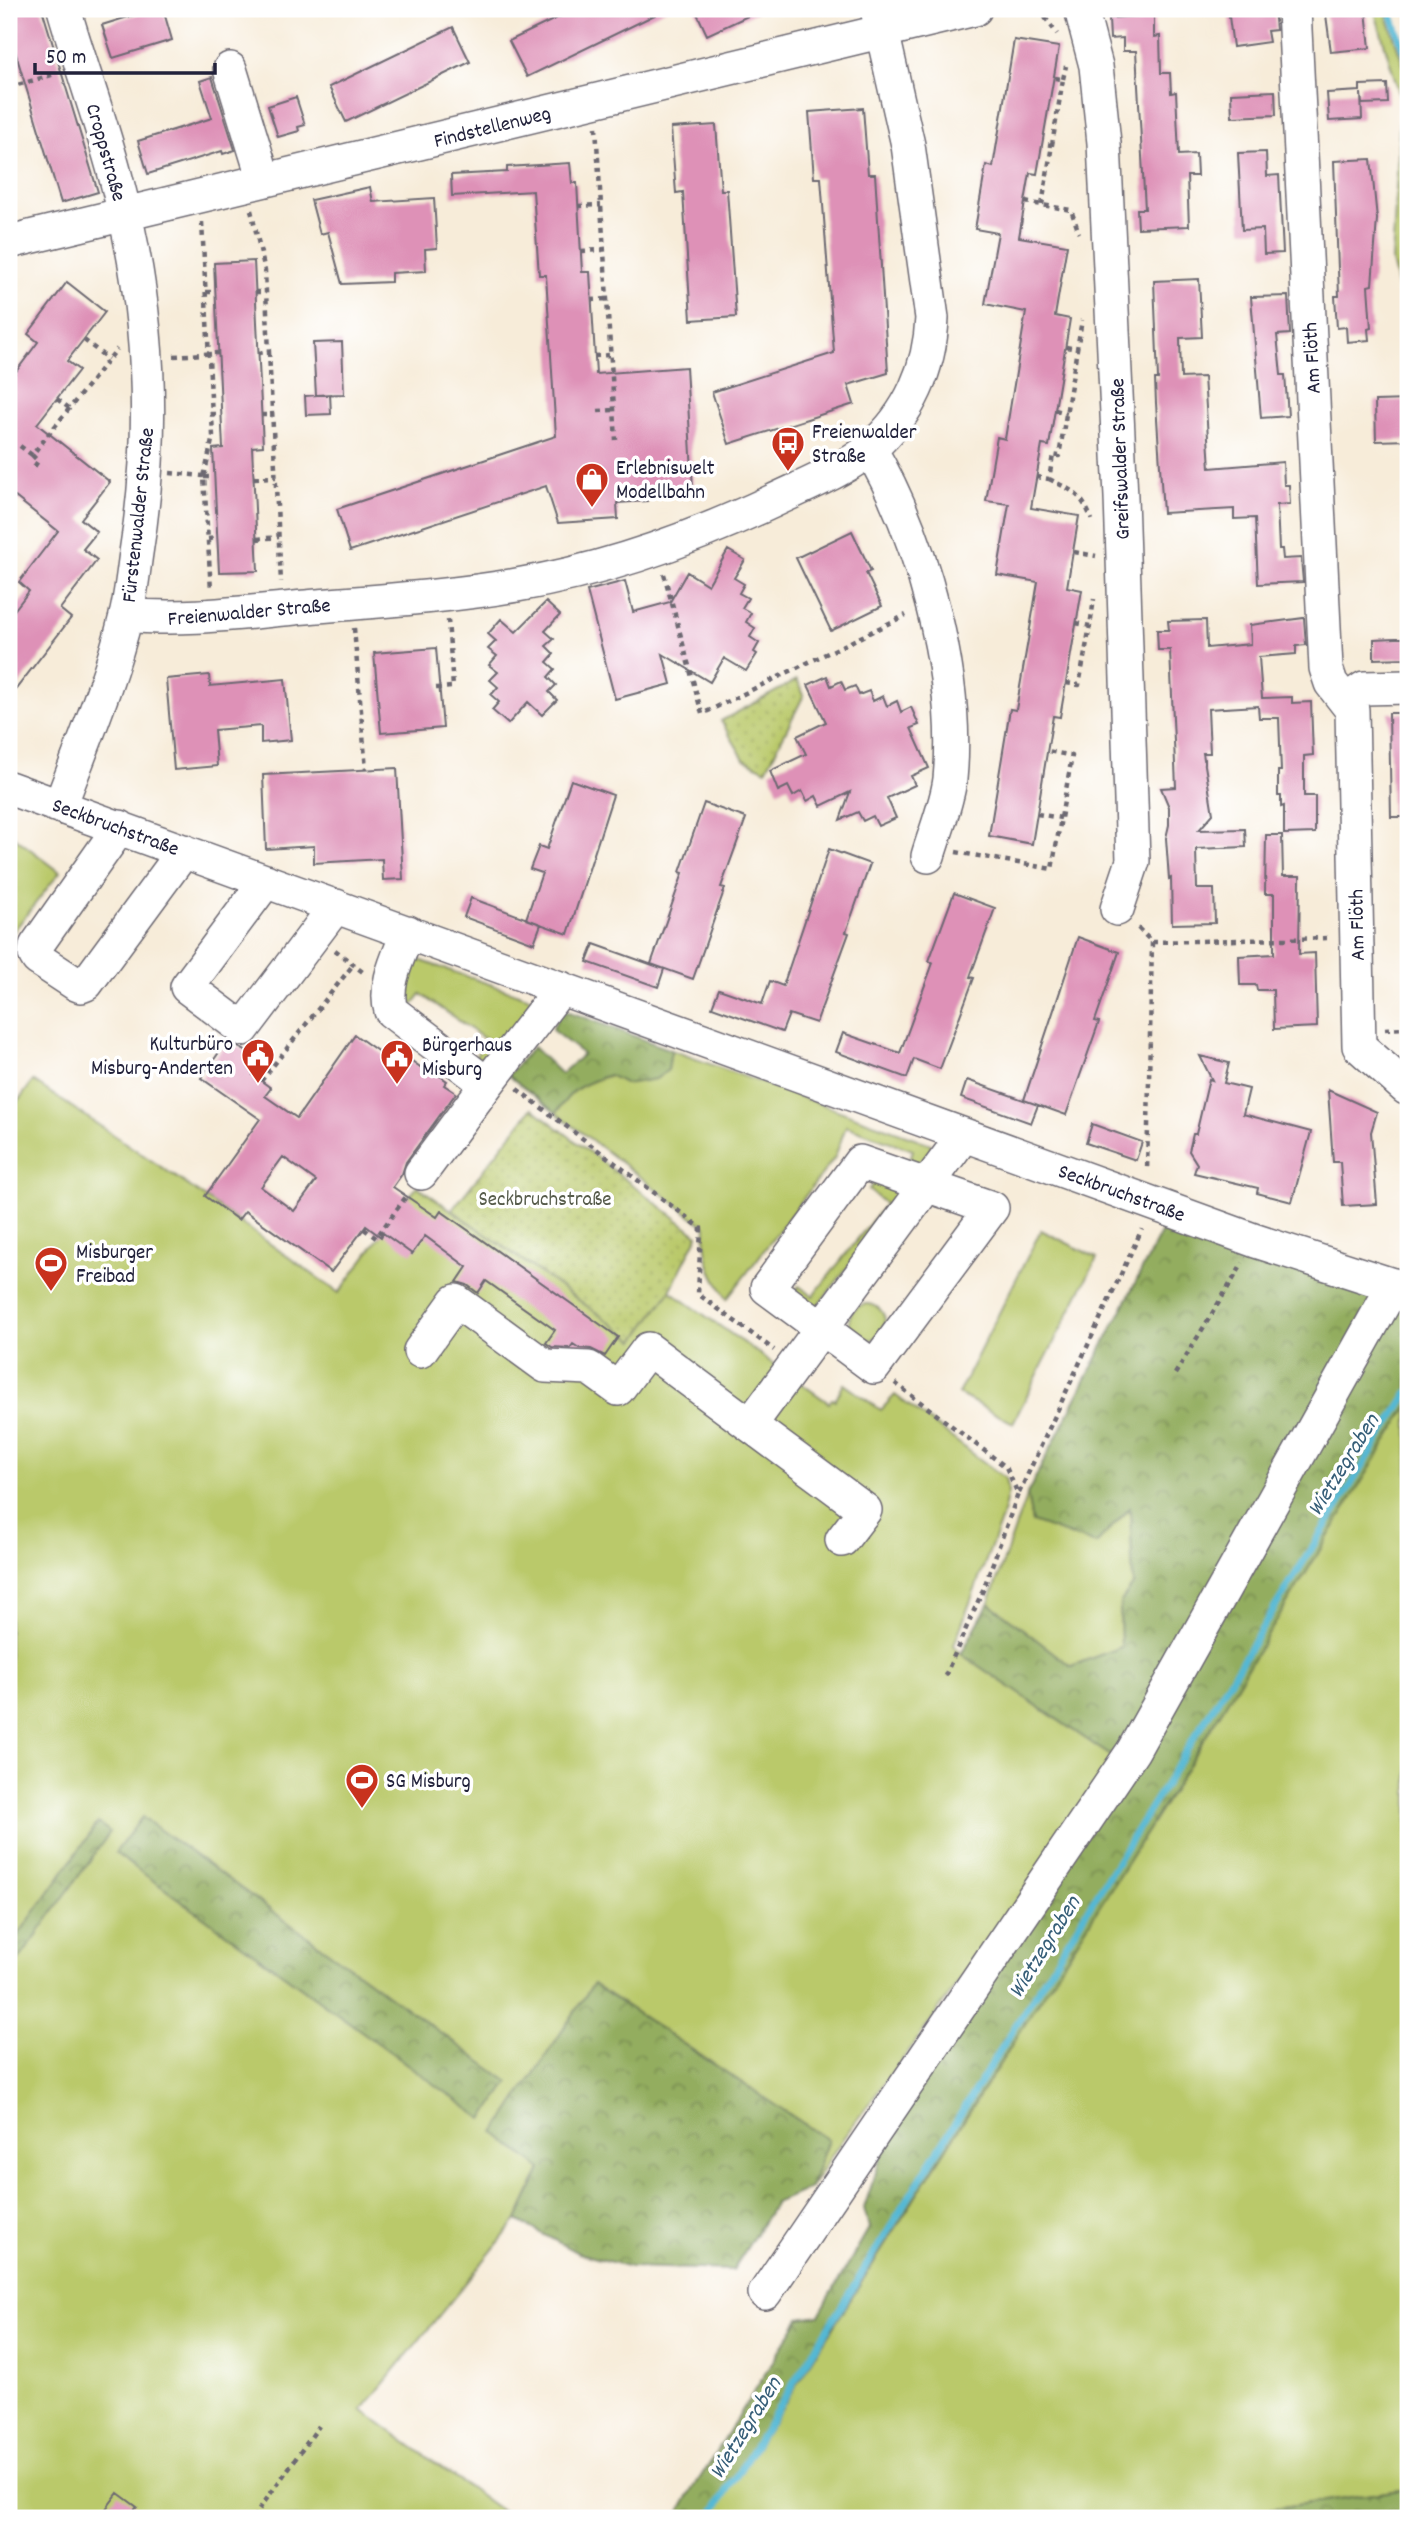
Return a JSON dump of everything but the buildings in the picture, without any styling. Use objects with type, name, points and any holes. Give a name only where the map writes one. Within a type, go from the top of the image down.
[{"type":"street","name":"Croppstraße","points":[[64,9],[125,216]]},
{"type":"street","name":"Findstellenweg","points":[[9,242],[197,198],[257,190],[880,20],[975,9]]},
{"type":"street","name":"Greifswalder Straße","points":[[1081,9],[1096,65],[1104,143],[1121,496],[1133,861],[1117,909]]},
{"type":"street","name":"Am Flöth","points":[[1294,9],[1325,661],[1331,683],[1352,710],[1359,1046],[1406,1088]]},
{"type":"street","name":"Freienwalder Straße","points":[[126,615],[157,618],[213,615],[447,594],[528,583],[657,549],[744,514],[870,450],[897,420],[919,382],[931,344],[932,317],[908,145],[880,20]]},
{"type":"street","points":[[230,69],[257,190]]},
{"type":"street","name":"Fürstenwalder Straße","points":[[61,806],[126,615],[147,471],[143,306],[125,216]]},
{"type":"street","points":[[870,450],[891,486],[910,533],[931,602],[946,681],[951,755],[949,782],[929,852]]},
{"type":"street","points":[[1345,701],[1364,688],[1408,687]]},
{"type":"street","name":"Seckbruchstraße","points":[[9,788],[1256,1241],[1401,1287]]},
{"type":"street","points":[[120,827],[36,946],[35,954],[38,959],[81,986],[86,984],[184,851]]},
{"type":"street","points":[[266,881],[187,986],[243,1029],[336,906]]},
{"type":"street","points":[[408,932],[389,992],[391,1011],[492,1079]]},
{"type":"street","points":[[421,1173],[561,988]]},
{"type":"street","points":[[750,1425],[964,1135]]},
{"type":"street","points":[[860,1162],[927,1185],[992,1208],[874,1367],[767,1288],[860,1162]]},
{"type":"street","points":[[765,2293],[1133,1751],[1401,1287]]},
{"type":"street","points":[[420,1351],[456,1301],[545,1366],[589,1368],[618,1389],[648,1349],[865,1510],[842,1540]]},
{"type":"path","points":[[9,85],[81,66]]},
{"type":"path","points":[[1042,205],[1063,79],[1054,78]]},
{"type":"path","points":[[596,124],[616,440]]},
{"type":"path","points":[[1042,144],[1052,145]]},
{"type":"path","points":[[257,190],[265,271],[283,609]]},
{"type":"path","points":[[197,198],[203,228],[213,436],[204,477],[213,615]]},
{"type":"path","points":[[1025,202],[1071,211],[1081,241]]},
{"type":"path","points":[[578,206],[601,205]]},
{"type":"path","points":[[581,251],[603,250]]},
{"type":"path","points":[[206,292],[215,292]]},
{"type":"path","points":[[255,292],[266,292]]},
{"type":"path","points":[[591,300],[607,299]]},
{"type":"path","points":[[1049,479],[1053,455],[1059,456],[1084,311]]},
{"type":"path","points":[[32,455],[129,333],[146,344],[209,354],[218,353]]},
{"type":"path","points":[[84,340],[108,359]]},
{"type":"path","points":[[1066,347],[1077,349]]},
{"type":"path","points":[[258,353],[269,352]]},
{"type":"path","points":[[594,356],[610,355]]},
{"type":"path","points":[[57,399],[69,408]]},
{"type":"path","points":[[598,411],[614,410]]},
{"type":"path","points":[[1055,410],[1067,413]]},
{"type":"path","points":[[211,414],[222,414]]},
{"type":"path","points":[[261,415],[272,415]]},
{"type":"path","points":[[20,446],[38,461],[34,467]]},
{"type":"path","points":[[204,477],[214,477]]},
{"type":"path","points":[[254,478],[276,477]]},
{"type":"path","points":[[1037,477],[1049,479],[1074,492],[1085,502],[1094,525]]},
{"type":"path","points":[[257,539],[279,537]]},
{"type":"path","points":[[208,538],[218,538]]},
{"type":"path","points":[[1074,552],[1101,557],[1100,547]]},
{"type":"path","points":[[657,549],[702,714],[931,602]]},
{"type":"path","points":[[436,688],[453,687],[447,594]]},
{"type":"path","points":[[1066,683],[1079,685],[1094,598]]},
{"type":"path","points":[[352,603],[366,770]]},
{"type":"path","points":[[1076,623],[1090,626]]},
{"type":"path","points":[[929,852],[1052,869],[1072,756],[1048,751]]},
{"type":"path","points":[[1037,814],[1061,818]]},
{"type":"path","points":[[314,935],[389,992]]},
{"type":"path","points":[[945,1676],[983,1590],[1018,1494],[1149,1202],[1152,942],[1147,936]]},
{"type":"path","points":[[1152,942],[1356,937]]},
{"type":"path","points":[[261,1081],[353,965]]},
{"type":"path","points":[[492,1079],[701,1228],[698,1294],[794,1365]]},
{"type":"path","points":[[364,1229],[376,1238],[421,1173]]},
{"type":"path","points":[[1175,1374],[1256,1241]]},
{"type":"path","points":[[874,1367],[1006,1467],[1018,1494]]},
{"type":"path","points":[[253,2518],[319,2426]]},
{"type":"green space","points":[[1374,9],[1385,9],[1408,79],[1408,201],[1401,271],[1408,299],[1408,333],[1392,261],[1401,99]]},
{"type":"green space","points":[[797,680],[804,695],[766,770],[744,759],[721,721]]},
{"type":"green space","points":[[9,833],[60,872],[9,937]]},
{"type":"green space","points":[[416,959],[539,1001],[485,1061],[475,1057],[486,1040],[421,994],[409,1010],[402,994]]},
{"type":"green space","points":[[562,1009],[671,1050],[668,1070],[656,1079],[626,1084],[609,1075],[578,1088],[556,1113],[508,1075],[533,1047],[561,1074],[583,1054],[552,1030]]},
{"type":"green space","points":[[671,1050],[931,1144],[932,1151],[921,1167],[908,1165],[913,1150],[846,1126],[835,1157],[727,1299],[709,1265],[706,1227],[556,1113],[578,1088],[610,1075],[626,1084],[668,1070]]},
{"type":"green space","name":"SG Misburg","points":[[33,1081],[179,1179],[339,1293],[417,1186],[635,1340],[670,1291],[829,1403],[832,1399],[835,1400],[844,1384],[881,1410],[895,1395],[1005,1478],[1008,1492],[1002,1518],[954,1645],[961,1654],[1117,1760],[810,2188],[828,2140],[593,1984],[541,2169],[517,2220],[362,2410],[511,2518],[9,2518],[9,1114]]},
{"type":"green space","name":"Seckbruchstraße","points":[[532,1108],[698,1235],[670,1291],[635,1340],[452,1210]]},
{"type":"green space","points":[[875,1181],[908,1191],[815,1309],[794,1292],[799,1286],[813,1296],[885,1204],[869,1190]]},
{"type":"green space","points":[[1166,1223],[1380,1298],[1117,1760],[961,1654],[989,1603],[1071,1666],[1121,1647],[1120,1603],[1133,1585],[1130,1508],[1096,1544],[1032,1522],[1027,1494]]},
{"type":"green space","points":[[1041,1230],[1097,1258],[1013,1423],[958,1394]]},
{"type":"green space","points":[[867,1304],[879,1310],[885,1322],[879,1334],[867,1340],[855,1334],[849,1322],[855,1310]]},
{"type":"green space","points":[[1398,1305],[1408,1307],[1408,1406],[1168,1798],[712,2518],[675,2518],[800,2318],[819,2315],[869,2228],[864,2208],[891,2127]]},
{"type":"green space","points":[[1408,1406],[1408,2489],[1206,2518],[712,2518],[1168,1798]]},
{"type":"green space","points":[[1027,1494],[1032,1522],[1131,1507],[1133,1585],[1120,1603],[1121,1647],[1071,1667],[989,1603]]},
{"type":"green space","points":[[142,1817],[509,2082],[483,2119],[115,1853]]},
{"type":"green space","points":[[98,1823],[110,1832],[9,1974],[9,1948]]},
{"type":"green space","points":[[593,1984],[828,2140],[810,2188],[775,2203],[733,2270],[630,2267],[578,2253],[517,2220],[541,2169],[495,2133]]},
{"type":"green space","points":[[1408,2489],[1408,2518],[1206,2518]]},
{"type":"waterway","name":"Wietzegraben","points":[[1390,9],[1408,63]]},
{"type":"waterway","name":"Wietzegraben","points":[[1408,233],[1404,271],[1408,287]]},
{"type":"waterway","name":"Wietzegraben","points":[[710,2518],[1408,1393]]},
{"type":"place","name":"Freienwalder Straße","points":[[788,473]]},
{"type":"place","name":"Erlebniswelt Modellbahn","points":[[592,509]]},
{"type":"place","name":"Kulturbüro Misburg-Anderten","points":[[258,1085]]},
{"type":"place","name":"Bürgerhaus Misburg","points":[[397,1086]]},
{"type":"place","name":"Misburger Freibad","points":[[51,1293]]},
{"type":"place","name":"SG Misburg","points":[[362,1810]]}]
